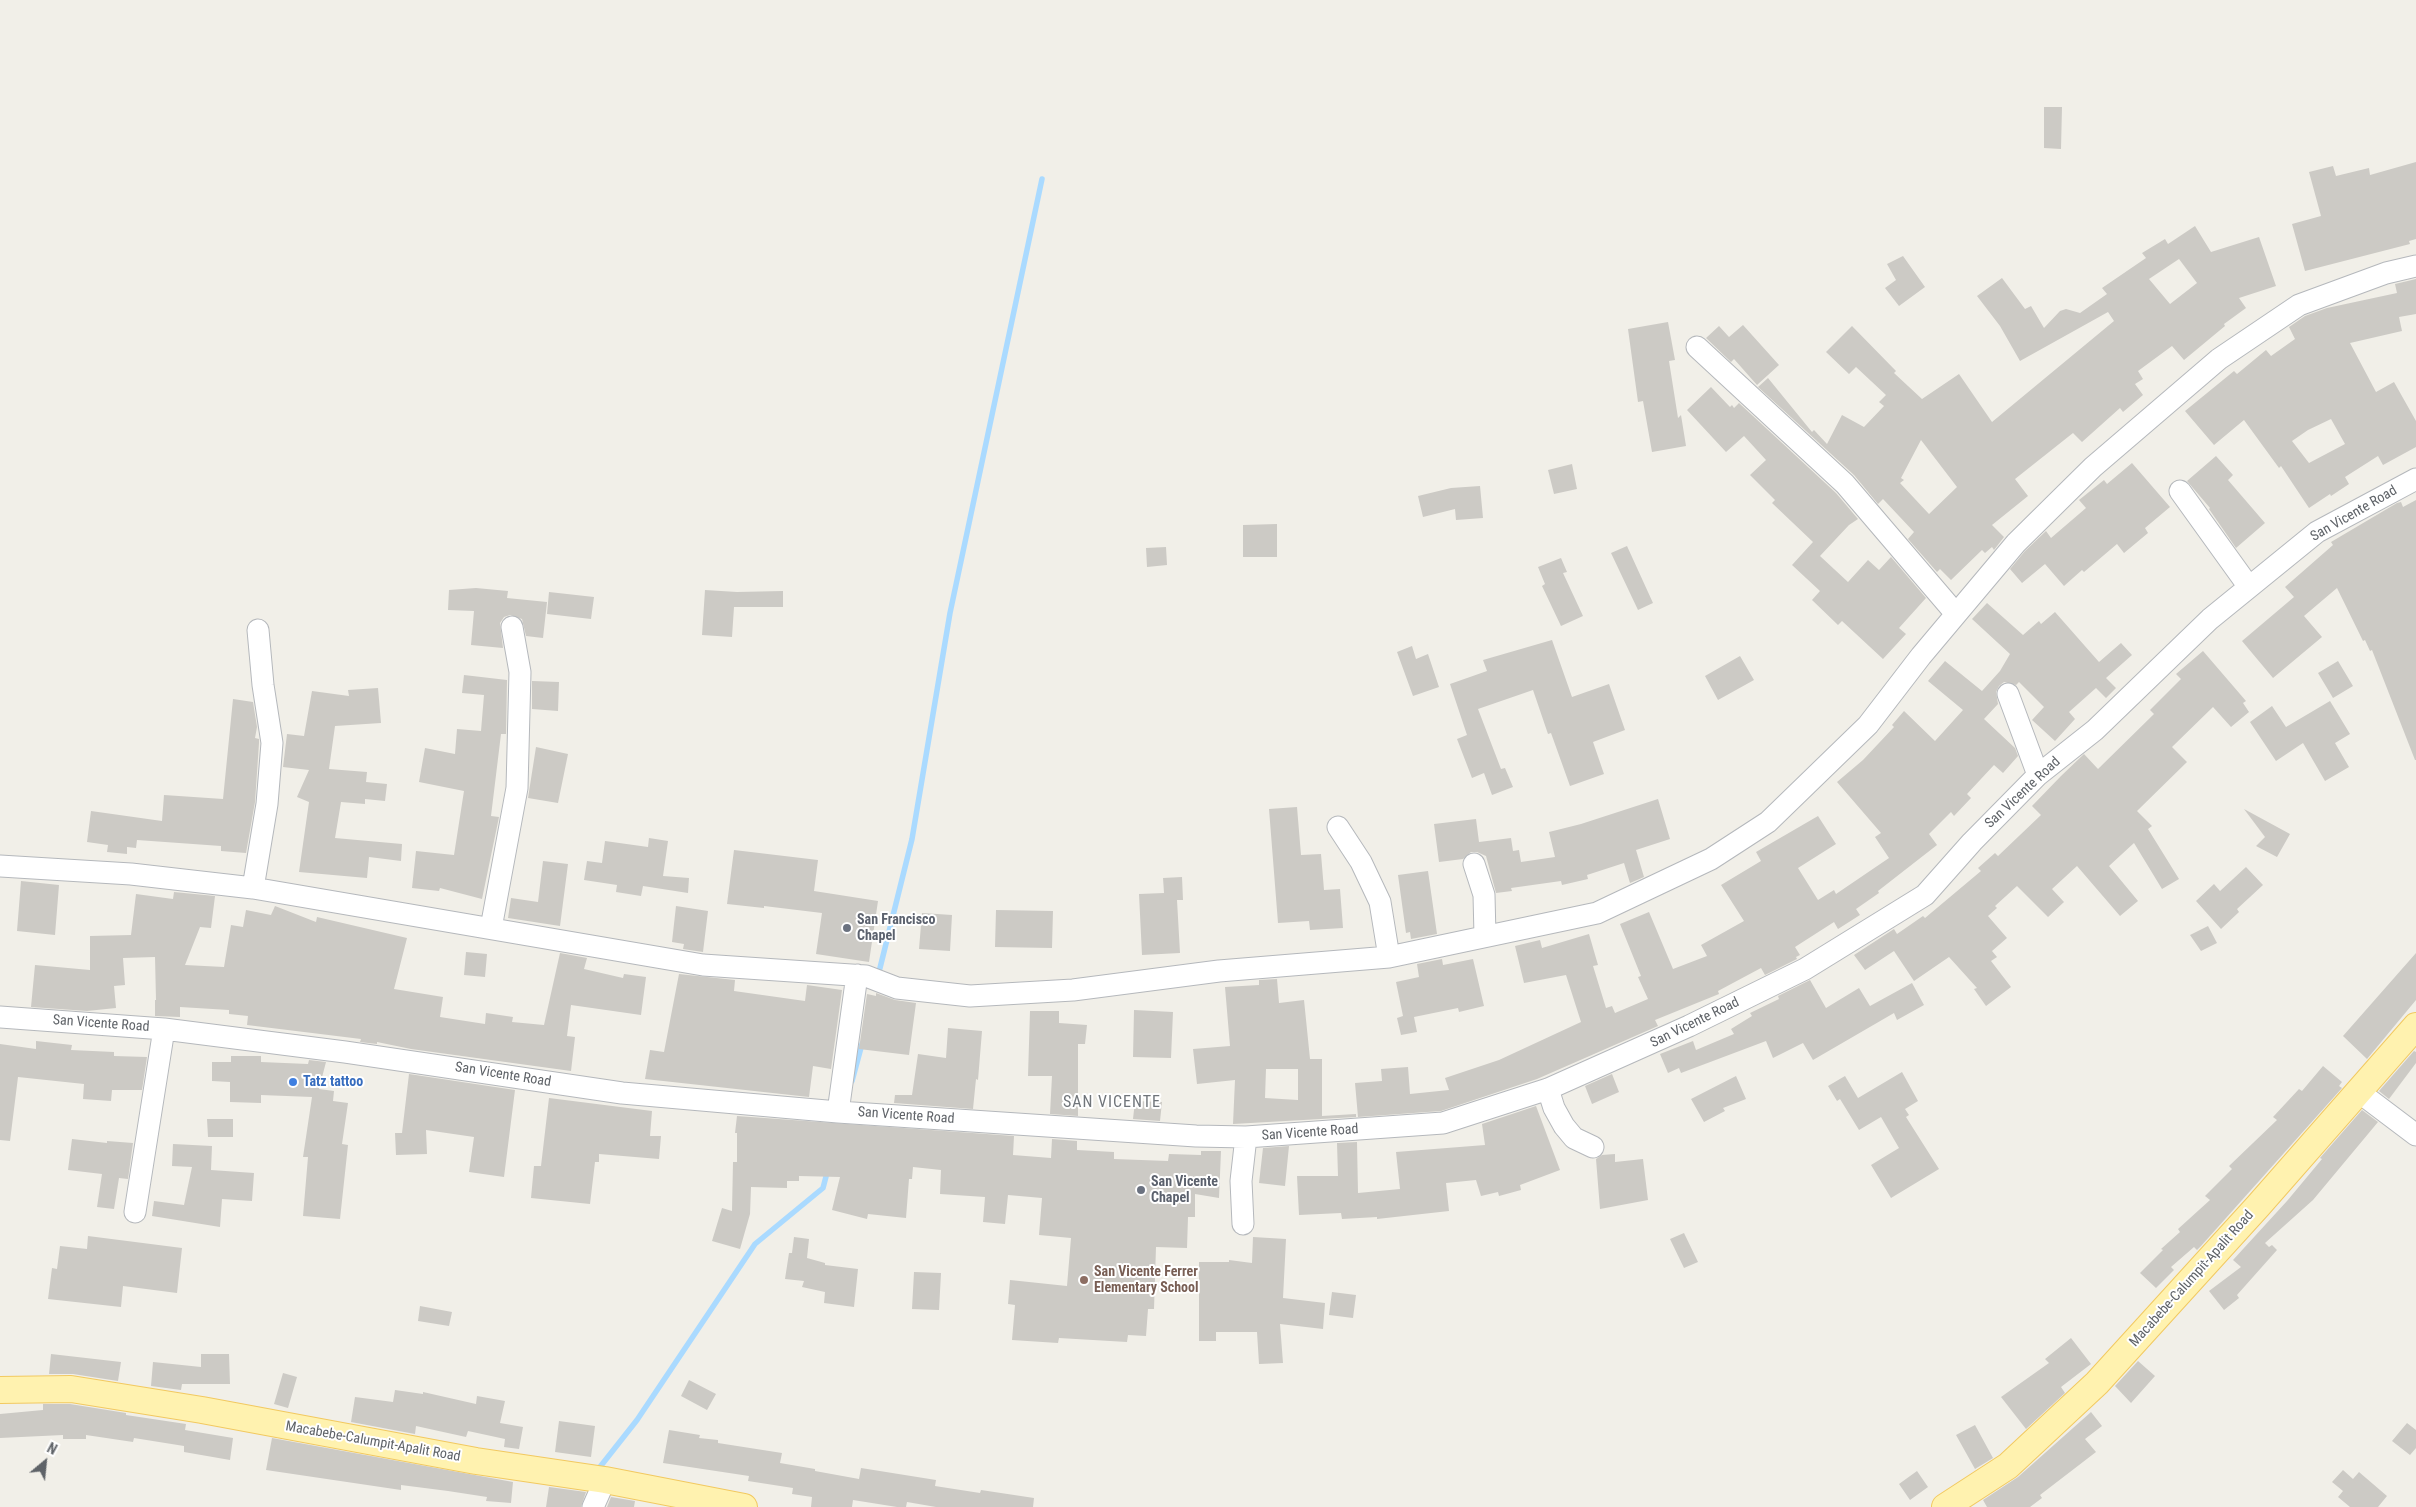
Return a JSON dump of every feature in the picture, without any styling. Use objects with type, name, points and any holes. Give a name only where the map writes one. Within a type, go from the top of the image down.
[{"type":"main road","name":"Macabebe-Calumpit-Apalit Road","points":[[1945,1507],[2008,1466],[2097,1383],[2416,1026]]},
{"type":"main road","name":"Macabebe-Calumpit-Apalit Road","points":[[0,1390],[71,1389],[202,1410],[476,1461],[605,1480],[744,1507]]},
{"type":"street","points":[[0,866],[131,874],[253,888],[702,965],[862,975],[897,988],[970,996],[1073,990],[1219,971],[1389,956],[1598,913],[1711,859],[1768,822],[1868,725],[1956,614],[2016,543],[2093,467],[2219,359],[2299,305],[2386,273],[2416,266]]},
{"type":"street","points":[[1696,347],[1845,484],[1956,614]]},
{"type":"street","name":"San Vicente Road","points":[[0,1017],[164,1029],[355,1053],[622,1093],[845,1112],[1196,1136],[1246,1137],[1443,1123],[1548,1089],[1606,1065],[1806,969],[1925,895],[1972,842],[2038,776],[2095,730],[2210,619],[2317,532],[2416,479]]},
{"type":"street","points":[[2180,491],[2249,587]]},
{"type":"street","points":[[492,928],[517,788],[520,672],[512,627]]},
{"type":"street","points":[[253,888],[266,804],[272,743],[263,685],[258,630]]},
{"type":"street","points":[[2008,694],[2038,776]]},
{"type":"street","points":[[1338,827],[1361,862],[1380,902],[1389,956]]},
{"type":"street","points":[[1474,864],[1484,895],[1485,936]]},
{"type":"street","points":[[845,1112],[862,975]]},
{"type":"street","points":[[135,1212],[164,1029]]},
{"type":"street","points":[[1548,1089],[1554,1108],[1564,1126],[1574,1138],[1594,1147]]},
{"type":"street","points":[[2358,1092],[2416,1135]]},
{"type":"street","points":[[1243,1224],[1241,1181],[1246,1137]]},
{"type":"street","points":[[593,1507],[605,1480]]},
{"type":"building","points":[[2044,107],[2062,107],[2061,149],[2044,148]]},
{"type":"building","points":[[2416,162],[2416,239],[2409,241],[2410,244],[2305,271],[2292,224],[2321,216],[2309,172],[2333,166],[2336,176],[2369,168],[2370,175]]},
{"type":"building","points":[[2195,226],[2211,252],[2259,237],[2276,286],[2239,298],[2246,308],[2224,324],[2225,326],[2184,360],[2172,346],[2138,371],[2143,379],[2135,384],[2143,395],[2123,412],[2120,408],[2082,442],[2073,433],[2015,479],[2028,496],[1992,525],[2004,537],[1994,550],[1992,547],[1985,553],[1982,550],[1951,580],[1940,569],[1937,572],[1908,539],[1914,532],[1883,499],[1878,504],[1854,475],[1758,387],[1768,378],[1812,432],[1814,430],[1827,444],[1842,415],[1864,427],[1884,406],[1879,402],[1886,395],[1856,367],[1849,374],[1826,352],[1852,326],[1896,371],[1894,373],[1922,399],[1959,374],[1992,422],[2114,321],[2108,312],[2020,361],[2000,326],[1977,296],[2002,278],[2025,309],[2031,306],[2044,328],[2060,311],[2066,309],[2080,313],[2107,294],[2102,288],[2146,258],[2142,253],[2165,239],[2168,244]],"holes":[[[2179,259],[2197,283],[2170,304],[2149,279]],[[1921,440],[1957,487],[1929,514],[1900,483],[1904,480],[1901,478]]]},
{"type":"building","points":[[1903,256],[1925,287],[1899,306],[1885,288],[1896,280],[1887,264]]},
{"type":"building","points":[[2416,279],[2416,314],[2399,317],[2402,331],[2350,343],[2376,392],[2394,382],[2416,421],[2416,447],[2383,465],[2378,456],[2345,477],[2349,484],[2309,508],[2281,466],[2279,468],[2244,420],[2214,445],[2185,411],[2234,371],[2237,374],[2266,350],[2271,356],[2295,339],[2289,327],[2305,316],[2327,308],[2397,293],[2395,284]],"holes":[[[2331,419],[2345,444],[2309,463],[2292,441],[2308,430]]]},
{"type":"building","points":[[1668,322],[1675,360],[1669,361],[1678,418],[1681,415],[1686,446],[1652,452],[1643,401],[1638,402],[1628,329]]},
{"type":"building","points":[[1743,325],[1779,365],[1757,385],[1734,359],[1731,362],[1706,338],[1719,326],[1729,337]]},
{"type":"building","points":[[1711,387],[1730,407],[1732,405],[1734,408],[1739,403],[1836,493],[1858,519],[1849,525],[1820,556],[1848,582],[1868,560],[1879,570],[1891,557],[1926,598],[1899,628],[1906,634],[1883,659],[1842,621],[1838,625],[1812,600],[1820,591],[1792,565],[1813,542],[1772,503],[1775,500],[1750,475],[1766,460],[1744,436],[1726,452],[1687,410]]},
{"type":"building","points":[[2216,456],[2233,475],[2228,480],[2265,523],[2236,548],[2210,508],[2187,481]]},
{"type":"building","points":[[2132,463],[2170,507],[2145,528],[2148,533],[2124,553],[2117,544],[2064,586],[2045,564],[2022,583],[2010,569],[2025,551],[2046,531],[2051,538],[2086,508],[2079,500],[2104,480],[2107,484]]},
{"type":"building","points":[[1572,464],[1577,489],[1554,494],[1548,470]]},
{"type":"building","points":[[1480,486],[1483,518],[1456,520],[1455,509],[1423,517],[1418,496],[1451,488]]},
{"type":"building","points":[[2416,500],[2415,760],[2372,650],[2370,651],[2365,640],[2363,641],[2337,588],[2304,616],[2322,637],[2273,678],[2242,641],[2294,597],[2285,587],[2333,545],[2331,542],[2397,503],[2401,502],[2403,507]]},
{"type":"building","points":[[1277,524],[1277,557],[1243,557],[1243,525]]},
{"type":"building","points":[[1627,546],[1653,603],[1638,610],[1611,553]]},
{"type":"building","points":[[1166,547],[1167,565],[1147,567],[1146,548]]},
{"type":"building","points":[[1561,558],[1567,572],[1563,573],[1583,616],[1561,626],[1542,586],[1545,584],[1538,567]]},
{"type":"building","points":[[476,588],[508,591],[507,598],[547,602],[543,638],[526,636],[522,619],[510,615],[504,617],[500,623],[503,648],[471,645],[474,611],[448,610],[449,590]]},
{"type":"building","points":[[705,590],[737,592],[783,591],[783,607],[734,607],[732,637],[702,635]]},
{"type":"building","points":[[549,592],[594,597],[591,619],[547,614]]},
{"type":"building","points":[[1987,603],[2023,635],[2039,621],[2041,624],[2055,612],[2099,662],[2121,643],[2132,655],[2106,678],[2116,688],[2106,698],[2096,688],[2069,712],[2075,719],[2055,741],[2032,720],[2044,707],[2019,682],[2016,685],[2004,682],[1999,686],[1996,692],[1998,704],[1984,719],[2015,748],[2018,756],[2003,773],[1994,765],[1967,794],[1971,798],[1954,816],[1951,812],[1929,834],[1937,845],[1878,891],[1879,893],[1856,909],[1860,915],[1838,929],[1834,922],[1795,947],[1800,955],[1796,957],[1797,959],[1765,975],[1761,968],[1718,991],[1719,994],[1655,1020],[1658,1026],[1537,1079],[1441,1111],[1358,1117],[1355,1083],[1382,1081],[1381,1069],[1408,1067],[1410,1094],[1449,1090],[1445,1078],[1499,1060],[1581,1022],[1566,975],[1524,983],[1515,946],[1540,940],[1542,948],[1589,934],[1598,965],[1593,966],[1606,1008],[1612,1006],[1615,1013],[1648,999],[1638,977],[1641,976],[1620,924],[1649,912],[1673,969],[1707,956],[1701,945],[1744,921],[1721,885],[1761,861],[1756,852],[1818,816],[1836,844],[1798,868],[1818,900],[1834,890],[1836,894],[1889,858],[1875,837],[1881,833],[1837,782],[1863,760],[1894,727],[1892,725],[1904,711],[1935,741],[1963,710],[1928,681],[1945,661],[1982,691],[2000,671],[2010,654],[1972,619]]},
{"type":"building","points":[[1552,640],[1572,697],[1609,684],[1625,730],[1593,742],[1604,774],[1570,786],[1551,733],[1548,734],[1533,690],[1478,709],[1501,769],[1505,768],[1513,787],[1492,795],[1484,773],[1472,778],[1457,739],[1467,735],[1450,684],[1487,671],[1483,660]]},
{"type":"building","points":[[1412,646],[1416,659],[1428,654],[1439,687],[1413,696],[1397,652]]},
{"type":"building","points":[[2203,651],[2246,701],[2243,703],[2249,712],[2231,727],[2213,707],[2172,747],[2187,762],[2137,811],[2152,826],[2148,829],[2179,879],[2162,889],[2134,843],[2109,866],[2138,901],[2120,916],[2077,866],[2052,889],[2064,902],[2048,917],[2017,886],[1995,906],[1997,908],[1988,916],[2007,938],[1992,951],[1997,957],[1991,961],[2011,987],[1986,1006],[1974,989],[1977,988],[1949,957],[1914,981],[1894,951],[1865,970],[1854,955],[1894,929],[1897,934],[1923,916],[1925,918],[1981,871],[1978,868],[1995,853],[1998,856],[2041,815],[2032,806],[2061,776],[2084,754],[2098,769],[2154,714],[2150,710],[2181,679],[2176,674]]},
{"type":"building","points":[[1740,656],[1754,680],[1718,700],[1705,676]]},
{"type":"building","points":[[2338,661],[2353,686],[2333,698],[2318,673]]},
{"type":"building","points":[[464,675],[507,680],[506,734],[501,734],[491,816],[499,817],[482,899],[440,888],[439,891],[412,888],[416,851],[454,855],[464,791],[419,782],[425,748],[455,754],[457,729],[481,731],[484,695],[462,693]]},
{"type":"building","points":[[532,681],[559,682],[558,711],[532,709]]},
{"type":"building","points":[[378,688],[381,723],[335,726],[329,769],[367,772],[366,782],[387,784],[385,801],[365,799],[365,804],[341,802],[335,838],[402,844],[401,861],[369,857],[367,878],[299,872],[309,802],[297,797],[309,770],[283,767],[287,734],[304,736],[312,691],[349,696],[348,690]]},
{"type":"building","points":[[233,699],[253,702],[257,727],[255,738],[259,739],[255,802],[246,853],[221,851],[221,846],[137,840],[136,848],[127,847],[127,854],[107,852],[108,845],[87,842],[91,811],[162,821],[164,795],[223,799]]},
{"type":"building","points":[[2330,701],[2350,734],[2335,743],[2349,767],[2325,781],[2303,743],[2276,761],[2250,722],[2272,706],[2286,727]]},
{"type":"building","points":[[536,747],[568,754],[558,803],[528,798]]},
{"type":"building","points":[[1658,799],[1670,839],[1636,850],[1644,877],[1630,883],[1624,863],[1587,875],[1588,879],[1562,885],[1561,881],[1511,888],[1512,891],[1496,893],[1486,856],[1477,852],[1471,852],[1463,859],[1439,862],[1434,824],[1476,819],[1479,842],[1511,838],[1513,851],[1519,850],[1521,862],[1555,857],[1549,832],[1581,824]]},
{"type":"building","points":[[1297,807],[1301,855],[1321,854],[1324,890],[1340,889],[1343,928],[1310,930],[1309,921],[1278,923],[1269,809]]},
{"type":"building","points":[[2244,809],[2290,834],[2277,857],[2256,846],[2265,837]]},
{"type":"building","points":[[649,838],[668,841],[663,876],[689,878],[688,893],[643,886],[641,896],[616,892],[617,885],[584,880],[587,861],[602,863],[605,841],[648,847]]},
{"type":"building","points":[[734,850],[818,860],[814,891],[878,901],[869,962],[816,954],[822,913],[727,904]]},
{"type":"building","points":[[543,861],[568,864],[560,926],[508,918],[511,898],[538,902]]},
{"type":"building","points":[[2246,867],[2263,885],[2237,909],[2239,912],[2221,929],[2196,901],[2214,884],[2220,891]]},
{"type":"building","points":[[1428,871],[1437,934],[1411,939],[1410,932],[1406,933],[1398,875]]},
{"type":"building","points":[[1182,877],[1183,900],[1177,900],[1180,953],[1142,955],[1139,894],[1164,893],[1163,878]]},
{"type":"building","points":[[21,881],[59,885],[55,935],[17,931]]},
{"type":"building","points":[[174,892],[215,896],[211,928],[200,927],[185,965],[224,967],[231,925],[243,927],[246,910],[271,915],[275,906],[316,922],[317,917],[407,938],[394,989],[443,997],[440,1017],[485,1024],[486,1013],[513,1017],[512,1022],[544,1025],[560,953],[587,958],[584,969],[623,978],[624,974],[646,977],[641,1015],[571,1005],[567,1036],[575,1037],[571,1071],[411,1049],[377,1042],[377,1044],[360,1042],[361,1039],[247,1025],[248,1016],[229,1014],[229,1010],[180,1007],[180,1017],[155,1016],[155,957],[123,958],[125,985],[114,986],[116,1008],[87,1011],[31,1007],[35,965],[90,970],[90,936],[131,935],[136,894],[173,899]]},
{"type":"building","points":[[676,906],[708,911],[703,952],[683,949],[684,944],[672,942]]},
{"type":"building","points":[[996,910],[1053,911],[1052,948],[995,947]]},
{"type":"building","points":[[922,913],[952,915],[950,951],[919,949]]},
{"type":"building","points":[[2208,926],[2217,943],[2201,951],[2190,935]]},
{"type":"building","points":[[466,952],[487,954],[485,977],[464,975]]},
{"type":"building","points":[[2416,953],[2416,1000],[2367,1059],[2343,1036]]},
{"type":"building","points":[[1442,959],[1443,965],[1473,959],[1484,1006],[1459,1012],[1458,1008],[1414,1017],[1417,1032],[1401,1035],[1397,1018],[1403,1016],[1396,982],[1419,977],[1417,964]]},
{"type":"building","points":[[679,974],[735,980],[734,991],[805,1001],[807,985],[842,990],[831,1069],[813,1066],[809,1097],[645,1079],[650,1050],[664,1052]]},
{"type":"building","points":[[1277,979],[1279,1003],[1304,1000],[1310,1059],[1322,1059],[1322,1116],[1356,1114],[1356,1117],[1233,1124],[1235,1080],[1197,1084],[1193,1049],[1230,1046],[1225,987],[1259,985],[1259,980]],"holes":[[[1266,1069],[1298,1069],[1298,1100],[1265,1098]]]},
{"type":"building","points":[[1810,980],[1826,1008],[1859,988],[1870,1006],[1912,983],[1924,1005],[1897,1020],[1894,1013],[1813,1060],[1803,1043],[1773,1058],[1766,1041],[1681,1073],[1679,1068],[1668,1073],[1660,1054],[1693,1041],[1696,1050],[1734,1034],[1731,1029],[1752,1016],[1750,1013],[1779,999],[1778,996]]},
{"type":"building","points":[[876,993],[895,1000],[916,1003],[909,1055],[859,1049],[867,994],[876,996]]},
{"type":"building","points":[[1134,1010],[1173,1012],[1171,1058],[1133,1057]]},
{"type":"building","points":[[1030,1011],[1059,1011],[1059,1023],[1087,1025],[1085,1044],[1078,1044],[1078,1116],[1050,1114],[1052,1076],[1028,1076]]},
{"type":"building","points":[[948,1028],[982,1031],[978,1080],[976,1079],[973,1109],[894,1103],[895,1095],[912,1095],[918,1054],[946,1058]]},
{"type":"building","points":[[36,1041],[72,1045],[71,1050],[114,1052],[114,1056],[147,1057],[142,1090],[112,1090],[111,1101],[83,1099],[84,1084],[18,1077],[10,1141],[0,1140],[0,1044],[36,1049]]},
{"type":"building","points":[[2414,1051],[2416,1052],[2416,1063],[2389,1099],[2379,1091]]},
{"type":"building","points":[[231,1056],[261,1056],[261,1062],[308,1064],[309,1060],[326,1062],[319,1089],[334,1091],[333,1101],[348,1103],[342,1144],[348,1145],[340,1219],[303,1216],[308,1157],[303,1157],[312,1097],[261,1095],[261,1103],[230,1102],[230,1082],[212,1081],[212,1062],[231,1062]]},
{"type":"building","points":[[2323,1066],[2342,1082],[2339,1086],[2342,1088],[2201,1246],[2197,1250],[2194,1247],[2171,1267],[2174,1270],[2156,1288],[2140,1273],[2163,1250],[2161,1249],[2180,1232],[2178,1229],[2210,1200],[2205,1196],[2232,1169],[2229,1166],[2277,1120],[2273,1117],[2299,1089],[2302,1091]]},
{"type":"building","points":[[1902,1072],[1918,1101],[1905,1109],[1909,1115],[1906,1117],[1939,1169],[1891,1198],[1871,1165],[1899,1148],[1881,1117],[1859,1130],[1840,1099],[1837,1101],[1828,1086],[1845,1076],[1858,1098]]},
{"type":"building","points":[[409,1074],[515,1090],[504,1177],[469,1172],[474,1137],[426,1130],[427,1154],[396,1155],[395,1133],[402,1133]]},
{"type":"building","points":[[1612,1074],[1619,1092],[1592,1104],[1585,1086]]},
{"type":"building","points":[[1736,1076],[1746,1099],[1723,1108],[1725,1111],[1704,1122],[1691,1099]]},
{"type":"building","points":[[549,1098],[652,1111],[650,1136],[661,1136],[659,1159],[599,1154],[599,1162],[595,1162],[590,1204],[531,1198],[534,1166],[541,1166]]},
{"type":"building","points":[[1135,1101],[1162,1102],[1160,1121],[1133,1119]]},
{"type":"building","points":[[1536,1106],[1560,1170],[1520,1185],[1521,1190],[1499,1196],[1498,1192],[1481,1196],[1476,1180],[1446,1183],[1449,1211],[1377,1219],[1377,1217],[1342,1219],[1341,1213],[1299,1215],[1297,1176],[1338,1176],[1337,1143],[1357,1142],[1358,1193],[1400,1189],[1396,1152],[1485,1145],[1482,1124]]},
{"type":"building","points":[[2362,1110],[2378,1122],[2313,1200],[2265,1243],[2269,1247],[2272,1245],[2277,1250],[2237,1295],[2239,1298],[2224,1310],[2209,1291],[2241,1267],[2233,1260],[2287,1201],[2322,1159],[2320,1158]]},
{"type":"building","points":[[737,1116],[1014,1136],[1013,1155],[1051,1158],[1052,1139],[1077,1141],[1077,1150],[1114,1152],[1114,1159],[1168,1161],[1169,1154],[1201,1155],[1201,1151],[1221,1151],[1219,1198],[1195,1194],[1195,1217],[1188,1217],[1187,1248],[1156,1247],[1154,1309],[1148,1309],[1146,1336],[1128,1335],[1127,1342],[1059,1338],[1058,1343],[1012,1340],[1015,1305],[1008,1304],[1010,1280],[1067,1286],[1071,1238],[1039,1235],[1042,1198],[1008,1195],[1005,1224],[983,1222],[985,1197],[940,1194],[941,1170],[913,1167],[912,1179],[909,1179],[906,1218],[868,1214],[867,1219],[832,1210],[840,1177],[799,1176],[799,1181],[787,1181],[787,1188],[751,1187],[750,1214],[740,1249],[712,1241],[722,1208],[732,1211],[733,1162],[737,1162],[737,1133],[735,1133]]},
{"type":"building","points":[[207,1119],[233,1119],[233,1137],[208,1137]]},
{"type":"building","points":[[72,1139],[107,1143],[107,1141],[133,1143],[128,1179],[119,1178],[114,1209],[97,1207],[102,1174],[68,1170]]},
{"type":"building","points":[[173,1144],[212,1146],[211,1170],[254,1173],[252,1201],[222,1199],[220,1227],[152,1216],[154,1201],[184,1205],[192,1167],[172,1166]]},
{"type":"building","points":[[1289,1146],[1285,1186],[1259,1183],[1263,1148]]},
{"type":"building","points":[[1615,1154],[1615,1162],[1643,1159],[1648,1200],[1600,1209],[1596,1159],[1602,1155]]},
{"type":"building","points":[[1684,1233],[1698,1262],[1684,1268],[1670,1239]]},
{"type":"building","points":[[88,1236],[182,1248],[177,1293],[123,1286],[121,1307],[48,1299],[52,1268],[57,1269],[60,1246],[87,1249]]},
{"type":"building","points":[[794,1237],[809,1239],[807,1258],[825,1263],[825,1265],[858,1269],[854,1307],[824,1303],[825,1292],[802,1287],[804,1281],[785,1279],[789,1253],[792,1253]]},
{"type":"building","points":[[1253,1237],[1286,1239],[1283,1298],[1325,1303],[1323,1329],[1280,1324],[1283,1363],[1259,1364],[1257,1332],[1216,1332],[1216,1341],[1199,1341],[1199,1262],[1229,1262],[1229,1260],[1252,1263]]},
{"type":"building","points":[[914,1272],[941,1273],[939,1310],[912,1309]]},
{"type":"building","points":[[1332,1292],[1356,1295],[1353,1318],[1329,1315]]},
{"type":"building","points":[[420,1306],[452,1312],[449,1326],[418,1321]]},
{"type":"building","points":[[2071,1338],[2091,1364],[2061,1387],[2065,1393],[2026,1429],[2001,1397],[2049,1363],[2045,1359]]},
{"type":"building","points":[[51,1354],[121,1362],[118,1381],[73,1374],[49,1374]]},
{"type":"building","points":[[201,1354],[229,1354],[230,1384],[182,1384],[181,1390],[151,1386],[153,1362],[201,1367]]},
{"type":"building","points":[[2138,1361],[2155,1376],[2131,1403],[2115,1386]]},
{"type":"building","points":[[283,1373],[297,1377],[288,1408],[274,1404]]},
{"type":"building","points":[[689,1380],[716,1394],[707,1410],[681,1396]]},
{"type":"building","points":[[395,1390],[423,1394],[423,1392],[476,1404],[477,1396],[505,1401],[500,1423],[523,1427],[519,1449],[504,1447],[505,1439],[468,1431],[466,1437],[416,1426],[415,1434],[351,1422],[355,1397],[393,1402]]},
{"type":"building","points":[[43,1404],[70,1404],[126,1413],[126,1415],[186,1424],[185,1430],[233,1438],[230,1460],[184,1452],[184,1446],[134,1438],[133,1442],[86,1435],[86,1439],[63,1439],[63,1435],[0,1438],[0,1414],[43,1410]]},
{"type":"building","points":[[2091,1412],[2102,1426],[2085,1439],[2096,1452],[2040,1495],[2042,1498],[2030,1507],[1987,1507],[1983,1500],[2018,1477]]},
{"type":"building","points":[[559,1421],[595,1426],[591,1457],[555,1452]]},
{"type":"building","points":[[2407,1423],[2416,1430],[2416,1448],[2410,1455],[2392,1441]]},
{"type":"building","points":[[1975,1425],[1993,1458],[1975,1469],[1956,1435]]},
{"type":"building","points":[[669,1430],[700,1435],[699,1438],[718,1440],[718,1443],[782,1453],[780,1463],[815,1469],[815,1471],[859,1479],[861,1468],[936,1480],[935,1486],[980,1493],[981,1490],[1034,1498],[1033,1507],[936,1507],[907,1502],[906,1507],[897,1507],[853,1500],[852,1507],[811,1507],[812,1497],[792,1494],[793,1488],[748,1481],[749,1476],[663,1463]]},
{"type":"building","points":[[272,1438],[513,1482],[511,1503],[486,1501],[487,1497],[448,1491],[401,1485],[401,1490],[266,1470]]},
{"type":"building","points":[[2343,1470],[2353,1479],[2359,1472],[2387,1496],[2378,1507],[2350,1507],[2338,1497],[2343,1491],[2332,1482]]},
{"type":"building","points":[[1917,1471],[1928,1487],[1910,1500],[1899,1484]]},
{"type":"building","points":[[549,1487],[586,1492],[581,1507],[546,1507]]},
{"type":"building","points":[[611,1497],[635,1501],[634,1507],[607,1507]]},
{"type":"waterway","points":[[878,976],[912,839],[950,613],[1042,179]]},
{"type":"waterway","points":[[852,1081],[862,1044]]},
{"type":"waterway","points":[[596,1472],[637,1420],[755,1244],[823,1188],[828,1169]]},
{"type":"place","name":"San Francisco Chapel","points":[[847,928]]},
{"type":"place","name":"Tatz tattoo","points":[[293,1082]]},
{"type":"place","name":"San Vicente Chapel","points":[[1141,1190]]},
{"type":"place","name":"San Vicente Ferrer Elementary School","points":[[1084,1280]]},
{"type":"district","name":"SAN VICENTE","points":[[1112,1103]]}]
